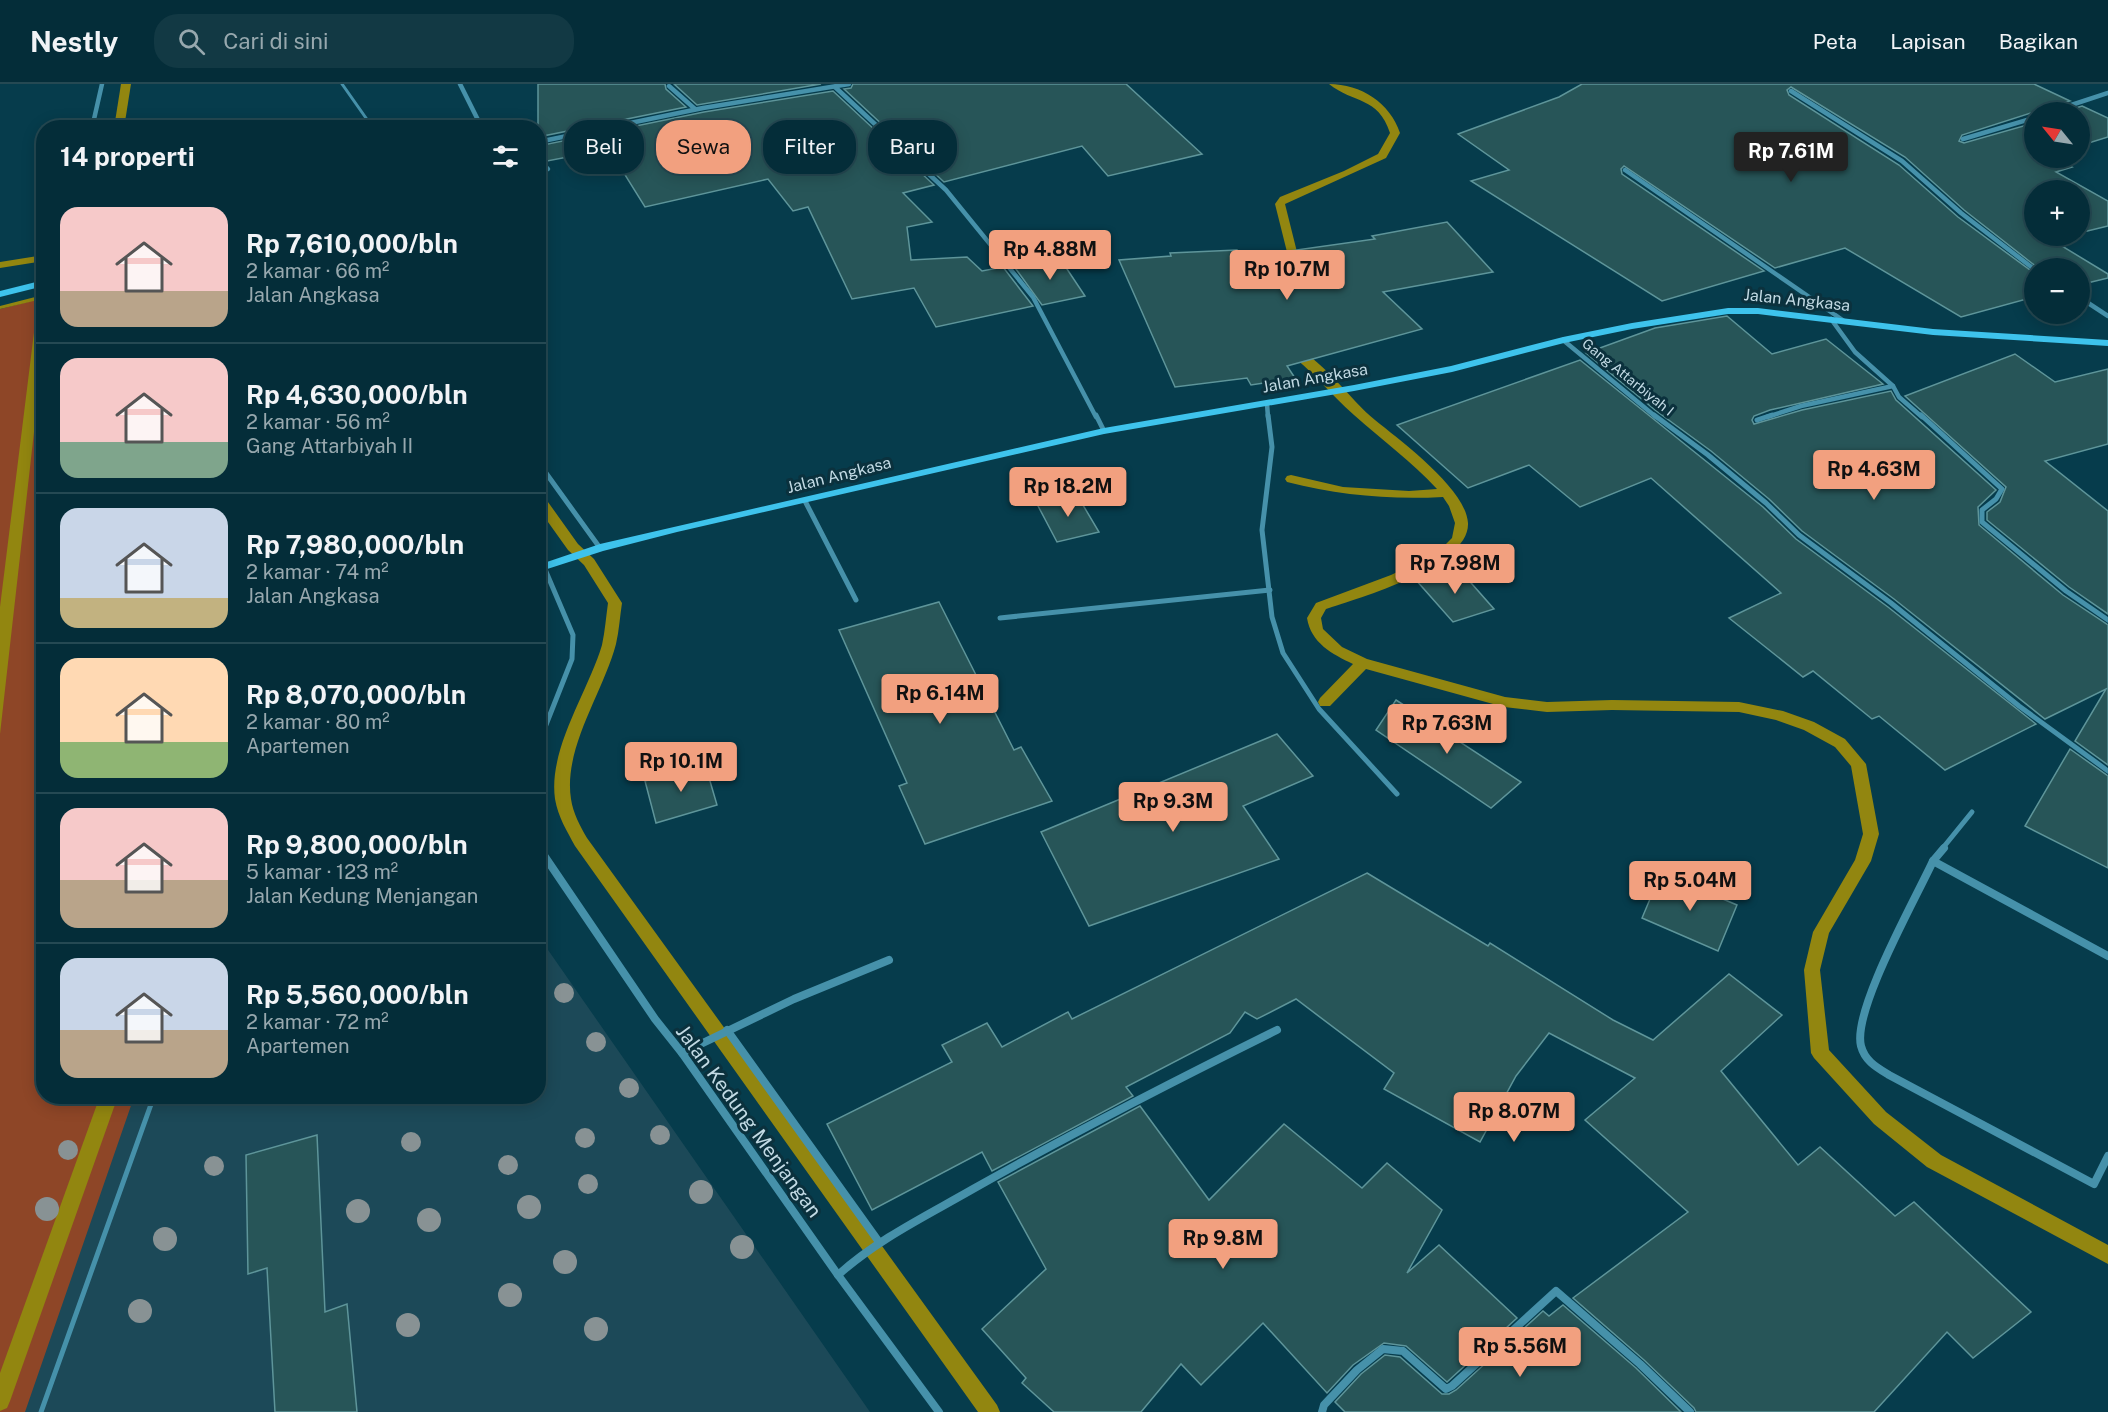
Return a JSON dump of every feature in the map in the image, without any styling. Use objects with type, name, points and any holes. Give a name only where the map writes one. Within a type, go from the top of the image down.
[{"type":"street","points":[[94,120],[102,84]]},
{"type":"street","points":[[460,84],[478,120]]},
{"type":"street","points":[[546,140],[695,110],[849,84]]},
{"type":"street","points":[[669,86],[695,110]]},
{"type":"street","points":[[835,87],[946,190],[1033,297],[1104,431]]},
{"type":"street","points":[[1791,91],[1902,161],[1961,213],[2024,261]]},
{"type":"street","points":[[2081,102],[2108,93]]},
{"type":"street","points":[[1963,139],[2024,121]]},
{"type":"street","points":[[1625,170],[1844,321]]},
{"type":"street","points":[[0,294],[36,285]]},
{"type":"street","points":[[2090,304],[2108,316]]},
{"type":"street","name":"Jalan Angkasa","points":[[546,566],[597,549],[1104,431],[1354,388],[1452,369],[1563,340],[1632,326],[1728,311],[1758,311],[1933,332],[2108,343]]},
{"type":"street","points":[[1831,319],[1855,352],[1893,386],[1899,398],[1950,440],[2002,489],[1996,499],[1982,510],[1982,522],[2066,591],[2108,620]]},
{"type":"street","name":"Gang Attarbiyah I","points":[[1563,340],[1766,503],[1799,535],[1891,603],[2019,706],[2108,771]]},
{"type":"street","points":[[1757,420],[1802,406],[1893,386]]},
{"type":"street","points":[[1267,404],[1272,447],[1262,530],[1272,617],[1283,653],[1319,709],[1397,794]]},
{"type":"street","points":[[546,474],[597,549]]},
{"type":"street","points":[[805,501],[856,600]]},
{"type":"street","points":[[546,578],[573,635],[572,659],[546,725]]},
{"type":"street","points":[[1000,618],[1270,590]]},
{"type":"street","points":[[1972,812],[1933,861],[1858,1021],[1861,1042],[1868,1060],[1889,1075],[2094,1184],[2108,1156]]},
{"type":"street","name":"Jalan Kedung Menjangan","points":[[546,858],[655,1019],[682,1053],[838,1275],[939,1412]]},
{"type":"street","points":[[1933,861],[2108,956]]},
{"type":"street","points":[[682,1053],[794,999],[889,960]]},
{"type":"street","points":[[838,1275],[850,1263],[877,1244],[1048,1146],[1276,1030]]},
{"type":"street","points":[[725,1031],[877,1244]]},
{"type":"street","points":[[1322,1412],[1324,1405],[1357,1370],[1383,1348],[1403,1351],[1446,1389],[1452,1386],[1556,1291],[1640,1364],[1690,1412]]},
{"type":"lane","points":[[342,84],[367,120]]},
{"type":"lane","points":[[41,1412],[151,1104]]},
{"type":"shaded area","points":[[36,297],[36,300],[0,309],[0,306]]},
{"type":"shaded area","points":[[36,300],[36,1104],[132,1104],[25,1412],[0,1412],[0,309]]},
{"type":"shaded area","points":[[0,309],[36,953],[36,1104],[546,1104],[546,947],[870,1412],[0,1412]]},
{"type":"shaded area","points":[[36,316],[36,414],[0,734],[0,607]]},
{"type":"building","points":[[538,84],[665,84],[666,89],[686,107],[622,120],[564,120],[564,132],[546,135],[546,120],[538,120]]},
{"type":"building","points":[[674,84],[821,84],[697,105]]},
{"type":"building","points":[[853,84],[1126,84],[1202,154],[1108,176],[1082,146],[944,182],[935,174],[957,174],[957,120],[877,120],[844,89],[851,88]]},
{"type":"building","points":[[1582,84],[2034,84],[2070,101],[2024,102],[2024,115],[1962,135],[1959,141],[1964,143],[2024,126],[2024,168],[2069,168],[2056,172],[2070,180],[2024,180],[2024,246],[2062,246],[2082,258],[2025,258],[1964,210],[1905,157],[1791,87],[1787,90],[1789,95],[1899,165],[1958,217],[2024,266],[2024,300],[1961,317],[1845,248],[1775,268],[1624,166],[1621,169],[1622,174],[1764,271],[1662,301],[1471,181],[1509,170],[1458,134],[1559,97]]},
{"type":"building","points":[[833,91],[868,124],[868,174],[922,174],[934,185],[903,193],[932,222],[907,227],[911,260],[967,257],[982,271],[1003,267],[1033,306],[936,327],[914,288],[852,299],[808,207],[793,211],[768,179],[645,207],[625,174],[644,174],[644,124],[656,122],[656,174],[751,174],[751,120],[665,120]]},
{"type":"building","points":[[2090,110],[2108,118],[2108,137],[2090,143]]},
{"type":"building","points":[[564,141],[564,158],[546,160],[546,144]]},
{"type":"building","points":[[2090,191],[2108,201],[2108,226],[2090,230]]},
{"type":"building","points":[[1447,222],[1493,272],[1383,292],[1422,329],[1287,366],[1295,378],[1251,385],[1247,378],[1175,387],[1119,260],[1171,256],[1170,253],[1237,250],[1239,258],[1375,239],[1372,236]]},
{"type":"building","points":[[1059,257],[1085,296],[1042,305],[1013,265]]},
{"type":"building","points":[[2090,263],[2108,274],[2108,278],[2090,282]]},
{"type":"building","points":[[1727,316],[1772,354],[1826,339],[1883,384],[1770,410],[1754,416],[1752,420],[1754,424],[1802,410],[1891,391],[1896,400],[1996,490],[1978,507],[1979,525],[2063,595],[2108,625],[2108,765],[2075,741],[2106,689],[2045,719],[1894,599],[1802,531],[1769,499],[1711,451],[1655,410],[1586,353],[1655,328]]},
{"type":"building","points":[[2015,354],[2055,382],[2108,369],[2108,444],[2045,461],[2108,511],[2108,614],[2069,587],[1987,520],[1987,512],[2000,502],[2006,487],[1905,396]]},
{"type":"building","points":[[1580,360],[1763,507],[1796,539],[1888,607],[2036,724],[1945,770],[1879,716],[1872,719],[1813,671],[1803,677],[1729,618],[1781,593],[1651,478],[1580,507],[1529,465],[1468,488],[1397,425]]},
{"type":"building","points":[[1077,495],[1099,532],[1057,542],[1037,504]]},
{"type":"building","points":[[1457,567],[1494,609],[1453,622],[1416,580]]},
{"type":"building","points":[[939,602],[1014,750],[1021,747],[1052,801],[925,844],[899,786],[907,783],[839,630]]},
{"type":"building","points":[[1396,700],[1521,782],[1491,808],[1376,730]]},
{"type":"building","points":[[1277,734],[1313,776],[1243,806],[1279,859],[1089,926],[1041,832]]},
{"type":"building","points":[[2070,749],[2108,776],[2108,868],[2025,826]]},
{"type":"building","points":[[705,764],[717,805],[656,823],[645,781]]},
{"type":"building","points":[[1367,873],[1488,946],[1490,943],[1613,1020],[1653,1040],[1729,974],[1782,1015],[1721,1071],[1798,1165],[1820,1147],[1895,1216],[1914,1202],[2031,1312],[1973,1358],[1947,1332],[1874,1412],[1696,1412],[1644,1360],[1573,1298],[1688,1212],[1585,1120],[1635,1078],[1549,1033],[1516,1076],[1480,1142],[1384,1089],[1394,1073],[1296,999],[1257,1019],[1245,1012],[1230,1033],[1126,1087],[1133,1096],[992,1171],[982,1152],[872,1210],[827,1124],[952,1062],[942,1045],[987,1023],[1002,1047],[1068,1012],[1072,1019]]},
{"type":"building","points":[[1661,873],[1737,905],[1718,951],[1642,918]]},
{"type":"building","points":[[1140,1106],[1209,1200],[1284,1124],[1362,1188],[1387,1163],[1442,1210],[1407,1273],[1439,1245],[1517,1318],[1447,1382],[1406,1346],[1384,1343],[1353,1365],[1327,1393],[1263,1323],[1201,1385],[1181,1364],[1141,1412],[1054,1412],[1022,1383],[1026,1378],[982,1329],[1046,1269],[998,1182]]},
{"type":"building","points":[[317,1135],[325,1312],[347,1304],[357,1412],[275,1412],[267,1268],[248,1274],[246,1155]]},
{"type":"building","points":[[1563,1305],[1636,1368],[1681,1412],[1345,1412],[1335,1402],[1361,1374],[1385,1355],[1400,1357],[1442,1394],[1449,1394],[1543,1311],[1549,1316]]},
{"type":"waterway","points":[[120,120],[126,84]]},
{"type":"waterway","points":[[1294,270],[1295,264],[1280,204],[1284,199],[1348,173],[1382,156],[1395,133],[1391,122],[1380,106],[1334,84]]},
{"type":"waterway","points":[[0,265],[36,259]]},
{"type":"waterway","points":[[1290,349],[1316,368],[1355,409],[1427,470],[1447,493]]},
{"type":"waterway","points":[[1291,479],[1343,491],[1409,495],[1447,493]]},
{"type":"waterway","points":[[1363,663],[1337,651],[1316,631],[1314,618],[1321,606],[1396,578],[1449,549],[1458,539],[1461,523],[1456,506],[1447,493]]},
{"type":"waterway","points":[[546,509],[573,547],[589,562],[615,603],[609,644],[567,754],[563,777],[563,799],[569,820],[581,842],[990,1412]]},
{"type":"waterway","points":[[1325,702],[1363,663]]},
{"type":"waterway","points":[[1363,663],[1504,702],[1547,707],[1612,705],[1739,707],[1778,715],[1809,726],[1840,743],[1858,764],[1871,834],[1863,861],[1821,932],[1812,970],[1820,1053],[1880,1118],[1934,1161],[2108,1255]]},
{"type":"waterway","points":[[0,1401],[106,1104]]}]
